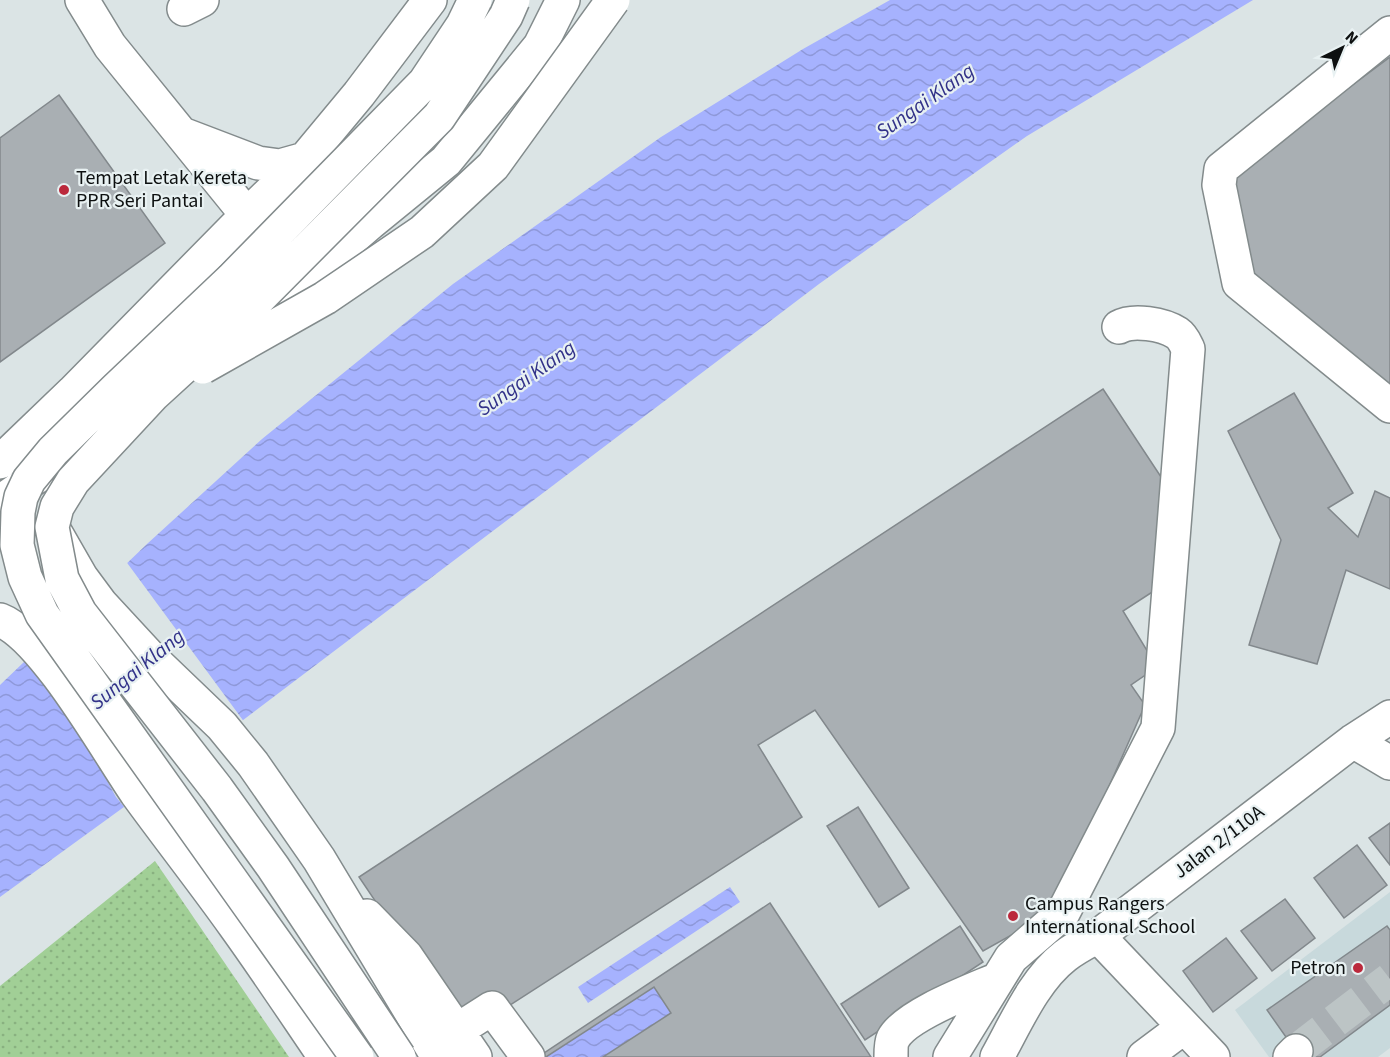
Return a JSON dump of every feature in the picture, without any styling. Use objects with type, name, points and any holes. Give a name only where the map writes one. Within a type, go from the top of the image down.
[{"type":"street","points":[[82,0],[110,46],[246,215],[256,236],[263,269],[261,291],[253,316],[239,336]]},
{"type":"street","points":[[359,94],[410,0]]},
{"type":"street","points":[[0,462],[73,392],[246,215],[305,159],[359,94],[430,0]]},
{"type":"street","points":[[357,1057],[42,614],[25,577],[17,544],[18,512],[21,497],[29,480],[53,451],[232,279],[424,82],[462,25],[475,0]]},
{"type":"street","points":[[399,1057],[273,867],[80,614],[62,579],[52,527],[57,507],[73,481],[153,395],[256,301],[439,117],[506,16],[513,0]]},
{"type":"street","points":[[0,502],[239,336],[446,161],[540,46],[563,0]]},
{"type":"street","points":[[153,395],[325,298],[422,232],[493,166],[613,0]]},
{"type":"street","points":[[1390,33],[1221,169],[1219,184],[1239,283],[1390,406]]},
{"type":"street","points":[[180,133],[258,163],[280,166],[305,159]]},
{"type":"street","points":[[246,215],[292,241],[318,245],[331,245],[370,223]]},
{"type":"street","points":[[950,1057],[1011,958],[1063,913],[1158,728],[1189,359],[1184,340],[1177,333],[1137,322],[1119,327]]},
{"type":"street","points":[[52,527],[81,577],[101,604],[150,657],[222,726],[253,764],[326,870],[396,963],[438,1057]]},
{"type":"street","points":[[0,620],[15,629],[38,651],[76,701],[136,792],[234,924],[325,1057]]},
{"type":"street","points":[[70,651],[76,701]]},
{"type":"street","name":"Jalan 2/110A","points":[[997,1057],[1026,1004],[1046,975],[1065,956],[1098,936],[1353,741],[1390,717]]},
{"type":"street","points":[[1353,741],[1390,763]]},
{"type":"street","points":[[326,870],[350,911],[456,1030],[475,1057]]},
{"type":"street","points":[[260,962],[350,911]]},
{"type":"street","points":[[1046,928],[1065,956]]},
{"type":"street","points":[[1098,936],[1213,1057]]},
{"type":"street","points":[[302,1023],[396,963]]},
{"type":"street","points":[[891,1057],[893,1039],[905,1026],[940,1004],[998,979]]},
{"type":"street","points":[[456,1030],[492,1008],[528,1057]]},
{"type":"street","points":[[1144,1057],[1184,1027]]},
{"type":"shaded area","points":[[1390,892],[1390,1048],[1378,1057],[1269,1057],[1235,1010]]},
{"type":"green space","points":[[155,861],[289,1057],[0,1057],[0,986]]},
{"type":"water","name":"Sungai Klang","points":[[890,0],[1253,0],[1027,136],[925,208],[819,284],[230,730],[0,897],[0,685],[147,544],[262,439],[453,284],[661,137],[803,49]]},
{"type":"water","points":[[730,887],[740,902],[588,1003],[578,987]]},
{"type":"water","points":[[654,987],[671,1013],[603,1057],[546,1057]]},
{"type":"pier","points":[[125,560],[245,723],[126,809],[116,797],[67,708],[26,656]]},
{"type":"building","points":[[1390,57],[1390,393],[1253,272],[1231,175]]},
{"type":"building","name":"Tempat Letak Kereta PPR Seri Pantai","points":[[59,95],[165,243],[0,362],[0,138]]},
{"type":"building","points":[[1103,389],[1167,486],[1160,587],[1123,611],[1157,667],[1131,685],[1145,705],[1054,911],[983,951],[815,710],[758,745],[802,817],[465,1034],[359,877]]},
{"type":"building","points":[[1294,393],[1353,493],[1328,508],[1358,537],[1375,491],[1390,498],[1390,589],[1346,570],[1317,664],[1249,645],[1281,540],[1228,431]]},
{"type":"building","points":[[858,807],[909,888],[879,907],[827,826]]},
{"type":"building","points":[[1390,823],[1390,865],[1369,838]]},
{"type":"building","points":[[1357,845],[1387,885],[1344,918],[1314,878]]},
{"type":"building","points":[[1285,899],[1315,938],[1272,971],[1241,931]]},
{"type":"building","points":[[770,903],[871,1057],[603,1057],[671,1013],[654,987],[546,1057],[538,1057]]},
{"type":"building","points":[[960,926],[983,962],[865,1040],[841,1004]]},
{"type":"building","name":"Petron","points":[[1387,926],[1390,930],[1390,1005],[1320,1057],[1300,1057],[1267,1010]]},
{"type":"building","points":[[1226,938],[1257,978],[1213,1012],[1183,971]]},
{"type":"tunnel","points":[[1296,1051],[1390,979]]},
{"type":"place","name":"Tempat Letak Kereta PPR Seri Pantai","points":[[64,190]]},
{"type":"place","name":"Campus Rangers International School","points":[[1013,916]]},
{"type":"place","name":"Petron","points":[[1358,968]]}]
